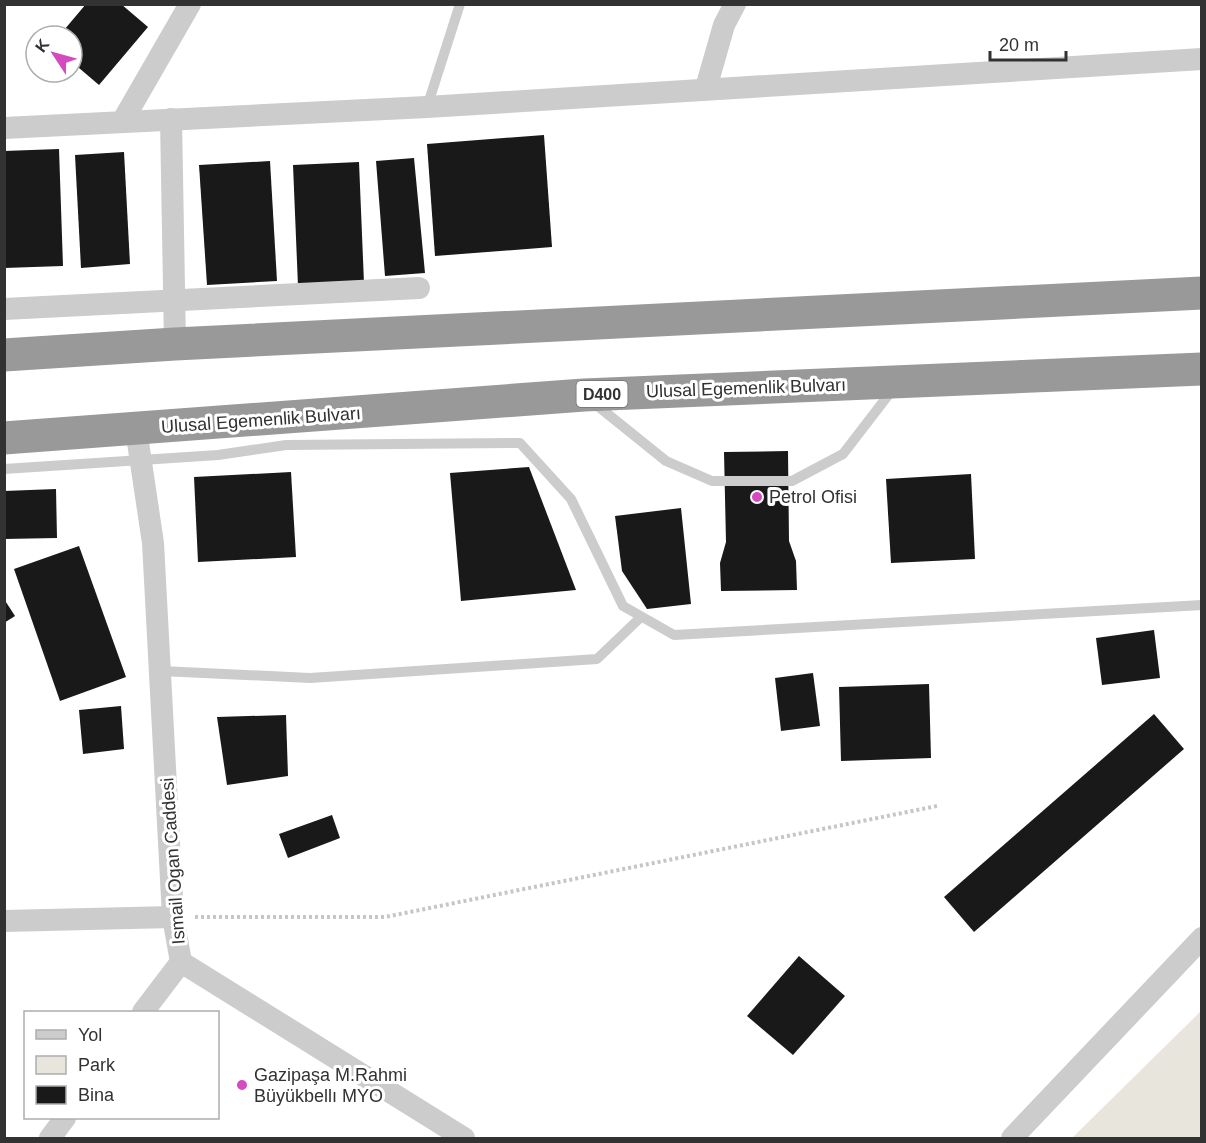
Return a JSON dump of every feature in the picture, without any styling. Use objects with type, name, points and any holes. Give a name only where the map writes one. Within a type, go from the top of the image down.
[{"type":"highway","points":[[4,355],[175,344],[1202,293]]},
{"type":"highway","name":"Ulusal Egemenlik Bulvarı","points":[[4,438],[139,444],[584,395],[1202,369]]},
{"type":"street","points":[[122,122],[190,4]]},
{"type":"street","points":[[706,88],[721,36],[735,4]]},
{"type":"street","points":[[4,128],[427,107],[1202,59]]},
{"type":"street","points":[[171,119],[175,344]]},
{"type":"street","points":[[4,309],[419,288]]},
{"type":"street","name":"Ismail Ogan Caddesi","points":[[139,444],[153,543],[173,917],[181,962],[464,1138]]},
{"type":"street","points":[[4,921],[173,917]]},
{"type":"street","points":[[1012,1138],[1202,938]]},
{"type":"street","points":[[144,1011],[181,962]]},
{"type":"street","points":[[50,1138],[64,1119]]},
{"type":"lane","points":[[427,107],[460,4]]},
{"type":"lane","points":[[584,395],[666,460],[712,481],[792,481],[843,454],[899,382]]},
{"type":"lane","points":[[4,469],[139,444],[218,455],[286,445],[520,443],[571,499],[623,606],[674,635],[1202,605]]},
{"type":"lane","points":[[161,671],[310,678],[597,659],[641,617]]},
{"type":"path","points":[[173,917],[385,917],[937,806]]},
{"type":"green space","points":[[1201,1011],[1201,1138],[1072,1138]]},
{"type":"building","points":[[86,4],[121,4],[148,27],[99,85],[84,72],[84,24],[69,24]]},
{"type":"building","points":[[544,135],[552,247],[435,256],[427,144]]},
{"type":"building","points":[[59,149],[63,266],[4,268],[4,151]]},
{"type":"building","points":[[124,152],[130,264],[81,268],[75,155]]},
{"type":"building","points":[[414,158],[425,273],[385,276],[376,161]]},
{"type":"building","points":[[270,161],[277,281],[207,285],[199,165]]},
{"type":"building","points":[[359,162],[364,283],[298,286],[293,165]]},
{"type":"building","name":"Petrol Ofisi","points":[[788,451],[789,541],[796,561],[797,590],[721,591],[720,563],[726,542],[724,452]]},
{"type":"building","points":[[529,467],[576,590],[461,601],[450,473]]},
{"type":"building","points":[[291,472],[296,557],[198,562],[194,477]]},
{"type":"building","points":[[971,474],[975,559],[891,563],[886,479]]},
{"type":"building","points":[[56,489],[57,538],[4,539],[4,491]]},
{"type":"building","points":[[681,508],[691,604],[647,609],[622,571],[615,516]]},
{"type":"building","points":[[79,546],[126,677],[60,701],[14,569]]},
{"type":"building","points":[[4,599],[15,616],[4,623]]},
{"type":"building","points":[[1154,630],[1160,678],[1102,685],[1096,638]]},
{"type":"building","points":[[813,673],[820,726],[781,731],[775,678]]},
{"type":"building","points":[[929,684],[931,758],[841,761],[839,687]]},
{"type":"building","points":[[121,706],[124,749],[83,754],[79,710]]},
{"type":"building","points":[[1154,714],[1184,749],[974,932],[944,897]]},
{"type":"building","points":[[286,715],[288,776],[227,785],[217,717]]},
{"type":"building","points":[[332,815],[340,838],[288,858],[279,834]]},
{"type":"building","points":[[799,956],[845,996],[793,1055],[747,1016]]},
{"type":"place","name":"Petrol Ofisi","points":[[757,497]]},
{"type":"place","name":"Gazipaşa M.Rahmi Büyükbellı MYO","points":[[242,1085]]}]
